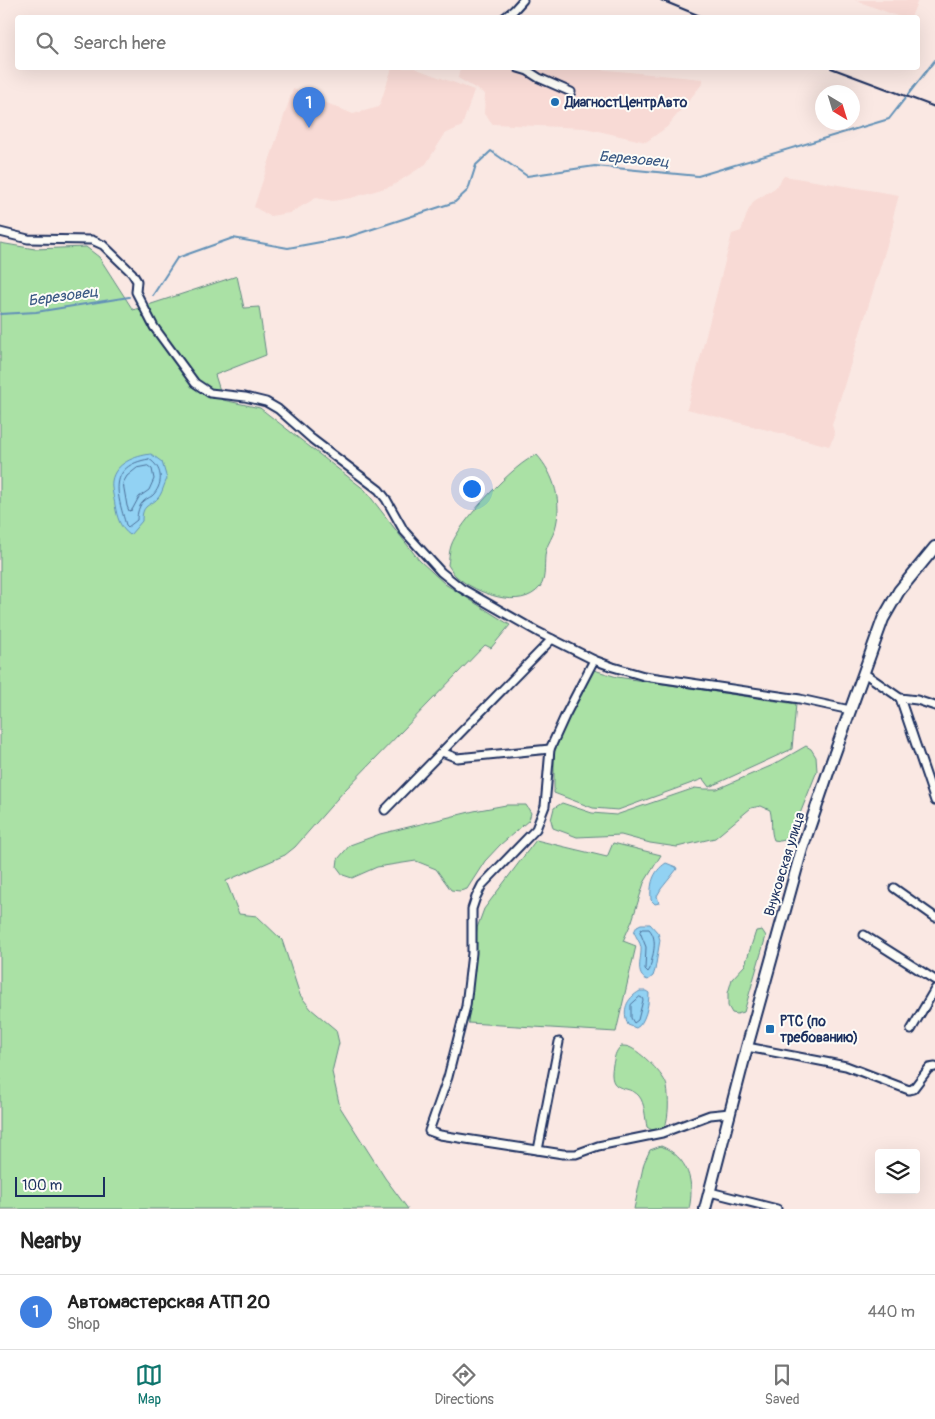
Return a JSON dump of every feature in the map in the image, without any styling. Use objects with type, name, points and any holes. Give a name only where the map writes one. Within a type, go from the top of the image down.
[{"type":"main road","name":"Внуковская улица","points":[[705,1209],[747,1047],[802,849],[850,710],[889,606],[914,571],[935,547]]},
{"type":"street","points":[[508,15],[523,0]]},
{"type":"street","points":[[528,70],[539,78],[572,92]]},
{"type":"street","points":[[0,232],[28,239],[92,240],[103,245],[132,273],[137,281],[136,292],[150,321],[195,383],[210,393],[245,397],[266,402],[278,409],[312,440],[379,490],[404,531],[441,572],[461,588],[552,639],[613,668],[644,676],[800,699],[850,710]]},
{"type":"street","points":[[385,810],[552,639]]},
{"type":"street","points":[[594,660],[564,716],[550,749],[544,806],[536,828],[482,885],[476,897],[472,909],[472,954],[466,1006],[448,1077],[429,1131],[440,1135],[563,1154],[576,1154],[598,1146],[662,1133],[710,1115],[730,1113]]},
{"type":"street","points":[[864,673],[900,698],[918,700],[935,706]]},
{"type":"street","points":[[900,698],[935,801]]},
{"type":"street","points":[[442,752],[457,758],[550,749]]},
{"type":"street","points":[[894,888],[935,917]]},
{"type":"street","points":[[864,935],[935,980]]},
{"type":"street","points":[[910,1030],[935,989]]},
{"type":"street","points":[[538,1150],[559,1042]]},
{"type":"street","points":[[747,1047],[846,1066],[909,1090],[913,1089],[929,1068],[935,1067]]},
{"type":"street","points":[[710,1192],[777,1209]]},
{"type":"shaded area","points":[[855,0],[918,0],[912,15],[894,15]]},
{"type":"shaded area","points":[[391,70],[419,70],[474,90],[462,126],[445,134],[426,164],[392,186],[351,198],[333,201],[316,198],[290,213],[270,216],[254,207],[293,89],[353,114],[379,107]]},
{"type":"shaded area","points":[[460,70],[608,70],[703,79],[703,83],[667,127],[646,142],[585,128],[493,124],[484,114],[485,94],[458,78]]},
{"type":"shaded area","points":[[784,176],[899,195],[893,217],[894,222],[832,425],[835,435],[829,446],[687,409],[732,234],[741,231],[748,211],[754,201],[775,188]]},
{"type":"green space","points":[[0,243],[35,249],[86,247],[99,257],[133,310],[237,276],[244,308],[259,307],[266,355],[215,375],[223,400],[260,408],[365,490],[419,560],[445,584],[510,625],[491,648],[485,645],[344,791],[295,847],[285,855],[226,881],[239,914],[257,916],[282,940],[300,995],[311,1009],[336,1030],[339,1043],[332,1072],[340,1107],[385,1178],[408,1209],[0,1209]]},
{"type":"green space","points":[[537,455],[552,480],[558,509],[555,529],[546,550],[542,583],[532,594],[522,598],[510,599],[487,594],[465,583],[453,573],[448,565],[451,546],[464,524],[488,495],[516,469]]},
{"type":"green space","points":[[594,670],[617,677],[796,704],[792,749],[709,787],[703,779],[618,810],[593,808],[554,793],[554,753],[569,715]]},
{"type":"green space","points":[[806,746],[811,749],[816,757],[817,771],[790,839],[774,840],[770,810],[761,806],[751,808],[715,838],[677,847],[650,843],[621,835],[577,837],[553,828],[551,820],[554,808],[562,803],[592,813],[616,815],[695,788],[717,789],[773,765]]},
{"type":"green space","points":[[506,805],[526,805],[531,813],[529,820],[485,861],[467,889],[460,891],[451,890],[436,869],[416,861],[377,867],[352,878],[343,875],[337,867],[338,859],[350,845],[380,834]]},
{"type":"green space","points":[[536,840],[607,857],[613,843],[661,855],[644,883],[632,921],[623,941],[636,946],[616,1032],[468,1023],[477,928],[484,909]]},
{"type":"green space","points":[[762,930],[766,936],[744,1012],[732,1013],[728,1006],[728,993],[732,979],[745,965],[756,931]]},
{"type":"green space","points":[[621,1046],[629,1047],[639,1053],[652,1064],[666,1082],[668,1107],[665,1127],[651,1130],[647,1127],[644,1107],[639,1096],[616,1085],[613,1081],[613,1064],[616,1052]]},
{"type":"green space","points":[[661,1146],[678,1157],[687,1172],[691,1189],[689,1209],[634,1209],[644,1163],[650,1150]]},
{"type":"water","points":[[151,454],[162,462],[167,479],[159,496],[145,508],[142,521],[130,535],[121,526],[118,518],[112,481],[117,469],[121,465],[132,459]]},
{"type":"water","points":[[666,863],[677,869],[661,889],[657,896],[659,903],[655,904],[651,900],[653,879],[658,870]]},
{"type":"water","points":[[650,924],[658,933],[660,940],[655,970],[653,976],[648,980],[641,975],[641,947],[634,932],[637,926]]},
{"type":"water","points":[[640,991],[649,993],[649,997],[644,1018],[636,1028],[628,1025],[625,1010],[628,1001]]},
{"type":"waterway","name":"Березовец","points":[[153,295],[177,258],[233,238],[288,248],[348,237],[455,202],[468,190],[476,165],[491,151],[527,176],[595,166],[698,176],[889,119],[935,60]]},
{"type":"waterway","name":"Березовец","points":[[0,314],[36,312],[129,297]]},
{"type":"railway","points":[[661,0],[698,15]]},
{"type":"railway","points":[[836,70],[935,107]]},
{"type":"place","name":"ДиагностЦентрАвто","points":[[555,102]]},
{"type":"place","name":"Автомастерская АТП 20","points":[[309,128]]},
{"type":"place","name":"РТС (по требованию)","points":[[770,1029]]}]
